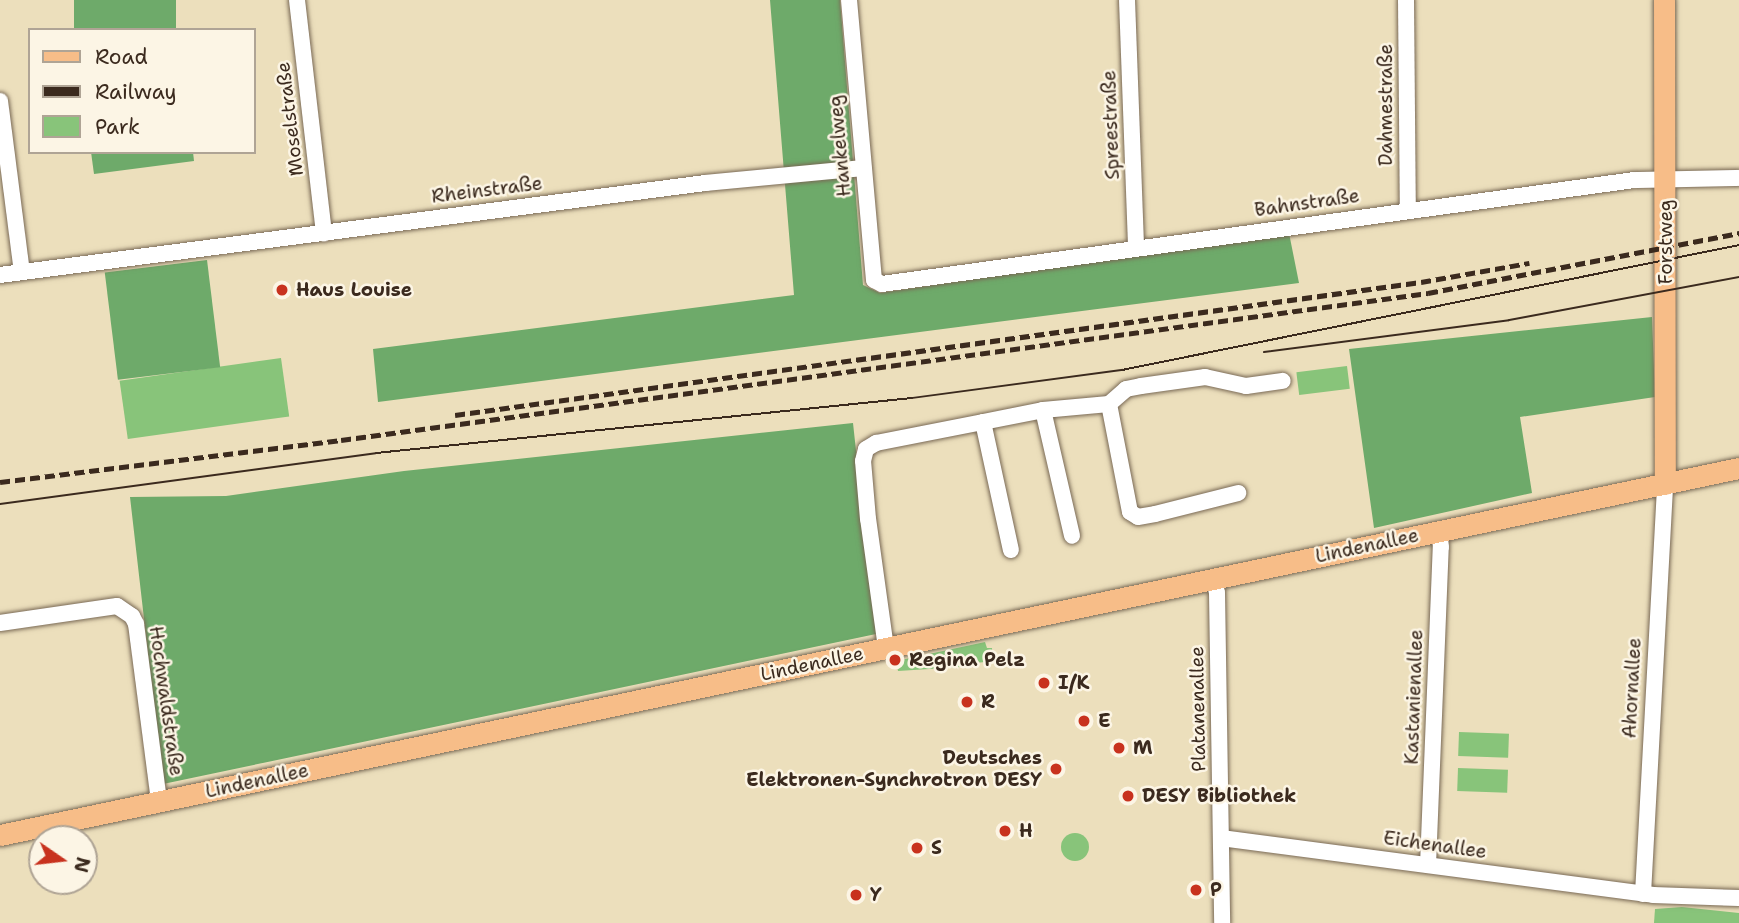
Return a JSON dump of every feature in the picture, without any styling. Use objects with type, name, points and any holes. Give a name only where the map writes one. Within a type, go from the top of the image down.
[{"type":"main road","name":"Forstweg","points":[[1664,0],[1665,484]]},
{"type":"main road","name":"Lindenallee","points":[[0,835],[1739,468]]},
{"type":"street","name":"Moselstraße","points":[[297,0],[324,233]]},
{"type":"street","name":"Hankelweg","points":[[849,0],[874,280],[882,284]]},
{"type":"street","name":"Spreestraße","points":[[1127,0],[1136,248]]},
{"type":"street","name":"Dahmestraße","points":[[1406,0],[1408,210]]},
{"type":"street","points":[[0,101],[22,272]]},
{"type":"street","name":"Rheinstraße","points":[[0,275],[729,180],[863,168]]},
{"type":"street","name":"Bahnstraße","points":[[882,284],[1634,180],[1739,178]]},
{"type":"street","points":[[886,648],[868,519],[863,461],[866,449],[876,443],[1043,410],[1109,404],[1126,389],[1205,377],[1246,386],[1283,381]]},
{"type":"street","points":[[1109,404],[1130,512],[1138,517],[1238,493]]},
{"type":"street","points":[[1043,410],[1072,536]]},
{"type":"street","points":[[983,422],[1011,550]]},
{"type":"street","name":"Ahornallee","points":[[1643,894],[1665,484]]},
{"type":"street","name":"Kastanienallee","points":[[1428,865],[1441,547],[1439,531]]},
{"type":"street","name":"Platanenallee","points":[[1214,579],[1217,593],[1222,923]]},
{"type":"street","name":"Hochwaldstraße","points":[[0,623],[117,606],[132,616],[136,624],[159,801]]},
{"type":"street","name":"Eichenallee","points":[[1221,838],[1643,894],[1739,898]]},
{"type":"green space","points":[[74,0],[176,0],[176,28],[74,28]]},
{"type":"green space","points":[[770,0],[840,0],[863,285],[880,293],[1289,233],[1299,283],[378,402],[373,349],[794,295]]},
{"type":"green space","points":[[91,154],[193,154],[194,161],[94,174]]},
{"type":"green space","points":[[207,260],[220,367],[118,380],[105,273]]},
{"type":"green space","points":[[1652,317],[1655,397],[1520,417],[1532,493],[1374,528],[1349,349]]},
{"type":"green space","points":[[281,358],[289,416],[128,439],[120,381]]},
{"type":"green space","points":[[1347,366],[1350,389],[1299,395],[1296,372]]},
{"type":"green space","points":[[853,423],[876,634],[163,784],[130,497],[226,496],[404,471]]},
{"type":"green space","points":[[985,642],[987,648],[992,648],[993,661],[976,663],[976,666],[898,671],[896,661]]},
{"type":"green space","points":[[1459,732],[1509,734],[1508,758],[1458,756]]},
{"type":"green space","points":[[1458,768],[1508,770],[1507,793],[1457,791]]},
{"type":"green space","points":[[1075,833],[1085,837],[1089,847],[1085,857],[1075,861],[1065,857],[1061,847],[1065,837]]},
{"type":"green space","points":[[1682,907],[1739,913],[1739,923],[1654,923],[1655,909]]},
{"type":"tram line","points":[[0,504],[376,453],[912,398],[1122,370],[1739,245]]},
{"type":"tram line","points":[[1264,352],[1509,320],[1739,277]]},
{"type":"railway","points":[[0,482],[341,440],[1428,293],[1739,233]]},
{"type":"railway","points":[[455,415],[1421,282],[1529,263]]},
{"type":"place","name":"Haus Louise","points":[[282,290]]},
{"type":"place","name":"Regina Pelz","points":[[895,660]]},
{"type":"place","name":"I/K","points":[[1044,683]]},
{"type":"place","name":"R","points":[[967,702]]},
{"type":"place","name":"E","points":[[1084,721]]},
{"type":"place","name":"M","points":[[1119,748]]},
{"type":"place","name":"Deutsches Elektronen-Synchrotron DESY","points":[[1056,769]]},
{"type":"place","name":"DESY Bibliothek","points":[[1128,796]]},
{"type":"place","name":"H","points":[[1005,831]]},
{"type":"place","name":"S","points":[[917,848]]},
{"type":"place","name":"P","points":[[1196,890]]},
{"type":"place","name":"Y","points":[[856,895]]}]
